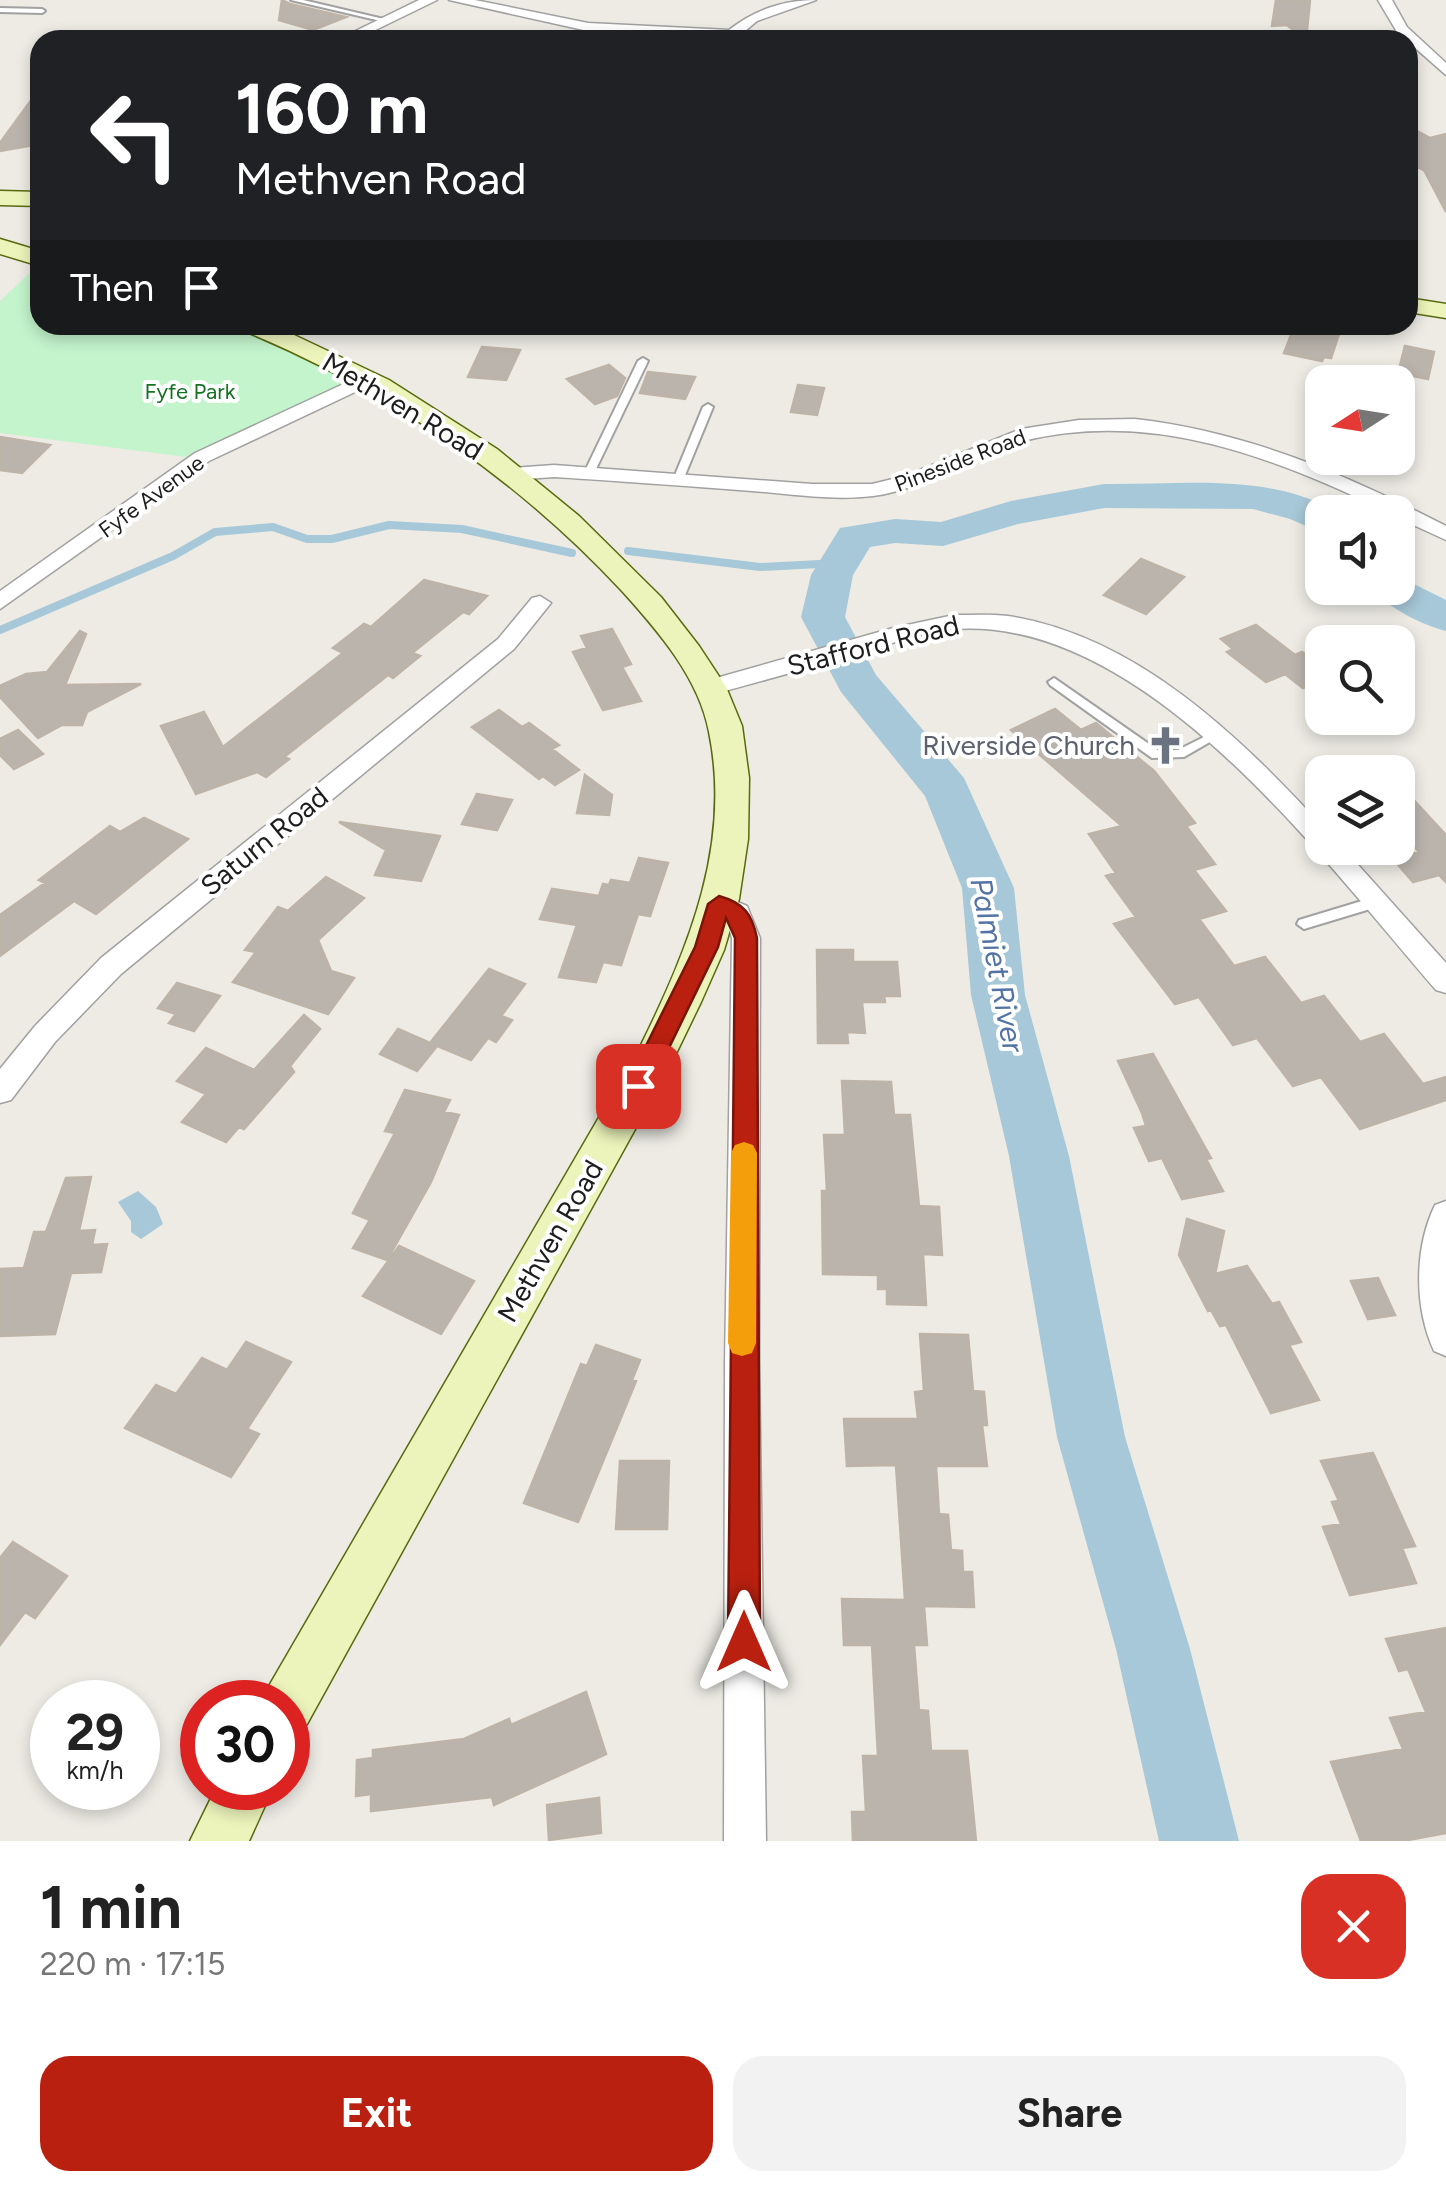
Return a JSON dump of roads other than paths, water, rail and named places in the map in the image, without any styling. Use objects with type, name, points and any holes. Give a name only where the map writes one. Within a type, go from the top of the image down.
[{"type":"street","points":[[364,30],[430,0]]},
{"type":"street","points":[[456,0],[567,24],[667,30]]},
{"type":"street","points":[[738,30],[752,18],[809,0]]},
{"type":"street","points":[[1385,0],[1403,30]]},
{"type":"street","points":[[1418,44],[1446,71]]},
{"type":"street","points":[[0,184],[30,184]]},
{"type":"street","points":[[0,198],[30,199]]},
{"type":"street","points":[[0,246],[30,255]]},
{"type":"street","points":[[1418,307],[1446,312]]},
{"type":"street","name":"Methven Road","points":[[271,335],[365,380],[448,427],[512,474],[640,592],[686,649],[710,688],[726,728],[731,786],[719,904],[706,947],[657,1053],[302,1680]]},
{"type":"street","name":"Fyfe Avenue","points":[[0,602],[202,457],[365,380]]},
{"type":"street","name":"Pineside Road","points":[[512,474],[588,473],[843,492],[891,487],[940,472],[1014,437],[1070,425],[1131,421],[1179,427],[1247,446],[1326,476],[1446,534]]},
{"type":"street","name":"Saturn Road","points":[[0,1090],[69,1008],[111,966],[506,644],[540,603]]},
{"type":"street","name":"Stafford Road","points":[[710,688],[955,622],[1010,623],[1039,629],[1099,654],[1216,735],[1305,823]]},
{"type":"street","points":[[1343,865],[1446,982]]},
{"type":"street","points":[[719,904],[738,913],[746,938],[742,1363],[745,1841]]},
{"type":"street","points":[[1446,1215],[1435,1258],[1438,1314],[1446,1340]]},
{"type":"street","points":[[219,1841],[235,1810]]},
{"type":"lane","points":[[294,0],[385,20]]},
{"type":"lane","points":[[0,10],[42,11]]},
{"type":"lane","points":[[588,473],[643,361]]},
{"type":"lane","points":[[678,480],[708,408]]},
{"type":"lane","points":[[1054,682],[1156,755],[1180,754],[1216,735]]},
{"type":"lane","points":[[1304,924],[1376,902]]},
{"type":"water","points":[[138,1191],[156,1207],[163,1224],[141,1239],[131,1232],[131,1221],[118,1202]]},
{"type":"waterway","name":"Palmiet River","points":[[1199,1841],[1153,1649],[1091,1437],[1039,1156],[998,995],[988,888],[947,790],[857,682],[823,617],[832,575],[855,537],[895,531],[943,534],[1011,513],[1104,496],[1253,497],[1305,511]]},
{"type":"waterway","points":[[0,630],[173,556],[215,532],[273,527],[307,539],[332,539],[389,525],[462,529],[572,553]]},
{"type":"waterway","points":[[628,551],[760,567],[839,563]]},
{"type":"waterway","name":"Palmiet River","points":[[1415,600],[1446,618]]},
{"type":"place","name":"Riverside Church","points":[[1165,745]]},
{"type":"park label","name":"Fyfe Park","points":[[190,391]]}]
